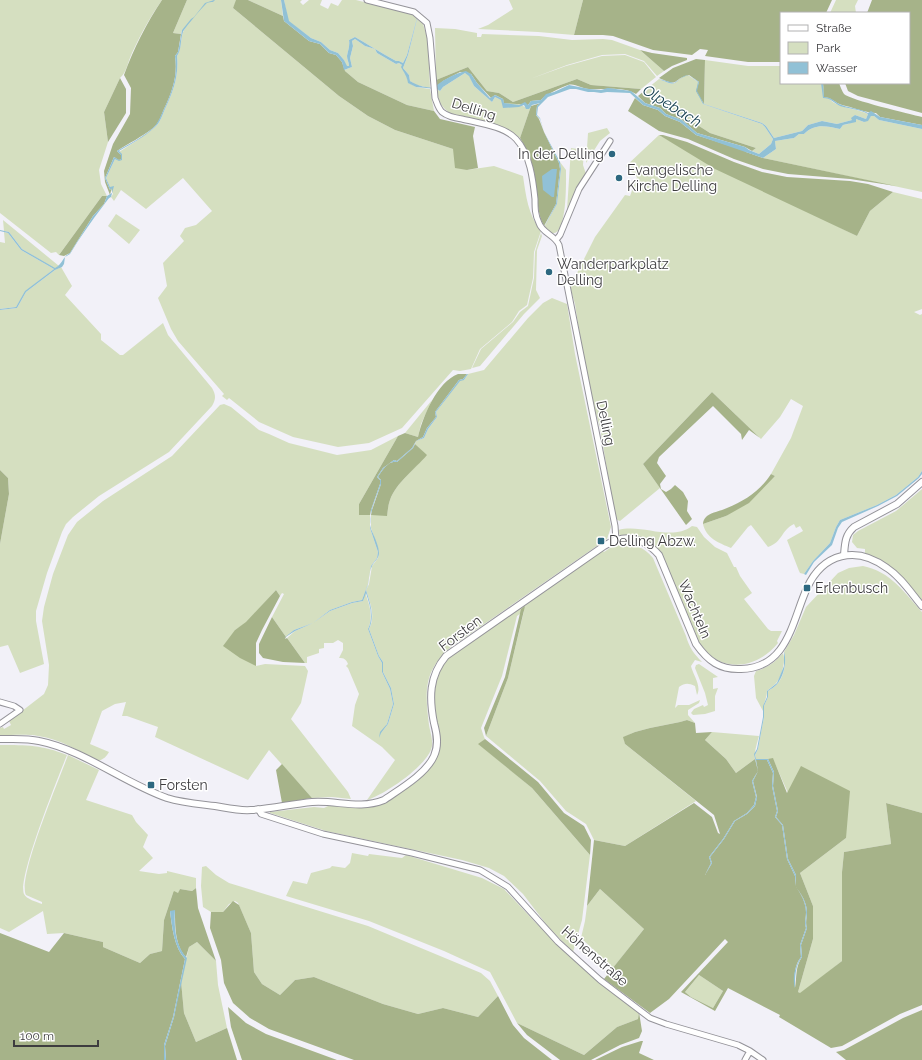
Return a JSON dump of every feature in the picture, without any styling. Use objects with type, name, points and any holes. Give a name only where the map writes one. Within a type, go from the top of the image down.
[{"type":"street","name":"Delling","points":[[367,0],[414,12],[427,23],[430,38],[433,88],[438,106],[443,112],[452,117],[492,126],[515,138],[523,148],[527,158],[533,186],[538,222],[542,229],[556,240],[560,252],[615,526],[616,540]]},
{"type":"street","points":[[556,240],[560,235],[579,188],[610,141]]},
{"type":"street","points":[[922,482],[897,504],[854,527],[849,532],[846,539],[844,555],[851,554],[864,556],[879,562],[888,568],[922,606]]},
{"type":"street","name":"Wachteln","points":[[616,540],[628,538],[636,539],[652,548],[659,555],[696,644],[703,654],[713,663],[732,669],[752,668],[763,664],[774,656],[783,646],[790,634],[807,588],[811,582],[828,562],[844,555]]},
{"type":"street","name":"Forsten","points":[[0,739],[24,739],[49,743],[78,755],[160,795],[176,800],[237,810],[258,809],[312,802],[332,802],[362,806],[376,803],[384,800],[405,785],[431,762],[437,749],[432,712],[431,689],[437,669],[446,656],[604,546],[616,540]]},
{"type":"street","points":[[0,702],[14,706],[20,710],[0,724]]},
{"type":"street","name":"Höhenstraße","points":[[258,809],[261,814],[324,834],[480,870],[508,887],[558,942],[600,980],[650,1018],[738,1045],[750,1050],[763,1060]]},
{"type":"street","points":[[745,1060],[750,1050]]},
{"type":"green space","points":[[0,0],[162,0],[139,39],[126,70],[120,78],[104,112],[108,142],[99,170],[101,184],[107,196],[102,196],[59,255],[56,252],[51,253],[0,213]]},
{"type":"green space","points":[[162,0],[187,0],[173,33],[181,34],[178,52],[175,56],[176,70],[174,84],[161,117],[155,126],[117,151],[121,155],[121,159],[119,160],[114,157],[105,178],[110,190],[112,187],[110,195],[105,182],[104,171],[113,144],[130,114],[131,88],[124,75],[141,36]]},
{"type":"green space","points":[[187,0],[237,0],[233,8],[339,96],[368,116],[395,130],[453,149],[467,170],[494,166],[523,176],[530,212],[541,231],[534,252],[533,278],[527,305],[519,311],[512,322],[480,349],[471,369],[460,371],[453,370],[402,428],[369,443],[338,447],[293,437],[259,422],[229,398],[227,400],[222,396],[224,394],[178,341],[171,329],[158,298],[167,286],[163,263],[184,241],[180,236],[185,228],[196,225],[212,211],[183,178],[146,209],[121,190],[114,201],[111,197],[113,194],[106,178],[115,159],[120,153],[119,152],[154,128],[162,117],[175,84],[177,56],[180,49],[182,34],[186,27],[182,30],[181,34],[173,33]]},
{"type":"green space","points":[[236,0],[248,0],[283,16],[284,21],[309,41],[320,44],[329,53],[336,55],[342,62],[345,71],[358,82],[407,105],[434,111],[440,119],[475,127],[473,136],[478,168],[467,170],[455,168],[453,149],[395,130],[368,116],[339,96],[233,8]]},
{"type":"green space","points":[[248,0],[281,0],[283,16]]},
{"type":"green space","points":[[284,0],[302,0],[300,2],[303,5],[309,0],[322,0],[320,5],[328,9],[331,3],[338,6],[342,0],[356,0],[412,14],[417,18],[407,55],[403,63],[396,61],[355,37],[349,40],[347,56],[349,66],[346,66],[344,60],[338,53],[330,50],[321,42],[311,38],[288,21]]},
{"type":"green space","points":[[509,0],[583,0],[574,35],[478,29],[488,25],[513,9]]},
{"type":"green space","points":[[583,0],[832,0],[826,12],[780,12],[780,62],[748,62],[705,56],[708,50],[700,49],[692,55],[653,50],[613,36],[574,35]]},
{"type":"green space","points":[[836,0],[858,0],[855,6],[856,12],[830,12]]},
{"type":"green space","points":[[872,0],[922,0],[922,113],[858,96],[848,91],[845,84],[910,84],[910,12],[867,12]]},
{"type":"green space","points":[[417,19],[423,24],[428,40],[430,88],[416,85],[410,81],[409,75],[403,68],[408,55]]},
{"type":"green space","points":[[435,28],[455,29],[477,33],[477,37],[481,37],[482,34],[539,36],[572,40],[612,40],[640,50],[664,71],[657,76],[644,61],[625,54],[602,55],[567,65],[530,79],[566,66],[602,56],[625,55],[644,62],[656,77],[641,89],[591,85],[577,79],[513,102],[499,93],[487,91],[468,67],[436,80]]},
{"type":"green space","points":[[355,39],[365,46],[375,49],[377,53],[396,64],[399,63],[402,65],[409,83],[416,87],[430,89],[434,111],[407,105],[358,82],[345,71],[344,70],[352,67],[350,58],[353,46],[352,41]]},
{"type":"green space","points":[[640,50],[687,58],[687,60],[664,71]]},
{"type":"green space","points":[[696,59],[705,60],[704,104],[696,91],[699,82],[689,75],[676,82],[670,82],[659,78],[673,68]]},
{"type":"green space","points":[[705,60],[748,66],[780,66],[780,84],[822,84],[831,101],[841,106],[868,114],[866,119],[855,115],[852,120],[837,124],[822,121],[808,125],[802,131],[774,138],[766,126],[762,123],[704,104]]},
{"type":"green space","points":[[468,67],[487,91],[499,93],[513,102],[577,79],[591,85],[641,89],[636,94],[625,90],[586,89],[576,85],[568,85],[553,91],[541,100],[531,101],[528,105],[504,103],[503,99],[495,95],[491,98],[471,74],[460,72],[443,81],[437,88],[436,80]]},
{"type":"green space","points":[[465,73],[469,75],[474,86],[492,102],[495,97],[521,105],[528,109],[531,106],[520,138],[504,128],[479,120],[452,114],[443,107],[439,101],[437,89],[440,91],[443,87]]},
{"type":"green space","points":[[688,75],[698,82],[703,104],[762,124],[773,139],[771,144],[759,154],[752,151],[756,148],[710,133],[644,91],[659,79],[670,83],[675,83],[679,79]]},
{"type":"green space","points":[[120,78],[126,89],[126,113],[108,142],[104,112]]},
{"type":"green space","points":[[823,84],[839,84],[844,94],[849,97],[922,117],[922,125],[880,117],[876,113],[863,111],[840,104],[824,97]]},
{"type":"green space","points":[[644,91],[710,133],[756,148],[752,151],[745,147],[697,133],[682,120],[666,114],[660,108],[645,103],[638,96]]},
{"type":"green space","points":[[635,98],[643,105],[658,110],[665,116],[680,122],[696,135],[763,158],[896,186],[850,179],[788,174],[763,169],[734,159],[688,139],[659,131],[628,111]]},
{"type":"green space","points":[[541,103],[537,106],[536,115],[559,163],[560,169],[556,204],[544,226],[539,211],[533,167],[529,155],[520,138],[531,106]]},
{"type":"green space","points":[[871,116],[874,116],[879,120],[922,129],[922,192],[763,158],[776,149],[775,141],[794,138],[799,134],[804,134],[812,128],[821,126],[840,129],[843,125],[856,119],[864,122]]},
{"type":"green space","points":[[607,128],[610,133],[600,141],[586,163],[588,133]]},
{"type":"green space","points":[[659,135],[857,236],[870,211],[893,192],[922,199],[922,309],[914,312],[920,315],[922,314],[922,471],[918,477],[896,495],[877,505],[840,520],[830,543],[813,561],[804,574],[800,573],[799,571],[787,540],[803,531],[800,526],[796,528],[794,524],[787,529],[777,542],[768,547],[751,525],[731,548],[718,542],[710,536],[703,524],[726,516],[775,476],[771,474],[791,438],[803,406],[791,399],[780,417],[761,439],[712,392],[643,464],[660,488],[620,521],[615,519],[600,427],[594,408],[575,304],[570,287],[595,237],[625,195],[630,196],[637,177],[626,166]]},
{"type":"green space","points":[[659,135],[687,142],[762,172],[787,177],[850,181],[868,184],[893,192],[870,211],[857,236],[715,169]]},
{"type":"green space","points":[[571,148],[584,150],[583,165],[586,174],[569,210],[567,210]]},
{"type":"green space","points":[[560,162],[566,170],[564,213],[562,224],[558,231],[552,233],[544,227],[557,204],[561,169]]},
{"type":"green space","points":[[102,196],[107,196],[104,204],[93,216],[70,253],[64,256],[59,255]]},
{"type":"green space","points":[[116,214],[140,230],[129,244],[108,226]]},
{"type":"green space","points":[[3,220],[59,266],[55,269],[22,249],[9,232],[4,231]]},
{"type":"green space","points":[[4,232],[8,233],[21,250],[54,269],[26,291],[16,307],[0,309],[0,242],[5,243]]},
{"type":"green space","points":[[541,233],[542,236],[537,250],[536,290],[540,298],[524,314],[480,366],[472,368],[481,349],[513,322],[520,312],[528,306],[534,278],[535,252]]},
{"type":"green space","points":[[61,267],[72,286],[65,295],[101,334],[101,340],[120,355],[123,355],[163,323],[168,335],[212,388],[215,399],[212,406],[169,452],[99,496],[66,524],[47,573],[36,611],[36,621],[44,664],[20,673],[8,645],[0,647],[0,544],[9,494],[8,478],[0,470],[0,310],[17,308],[26,292]]},
{"type":"green space","points":[[552,298],[567,304],[575,354],[611,527],[607,539],[451,647],[442,656],[435,665],[428,683],[427,702],[432,738],[432,746],[429,754],[415,770],[405,778],[384,792],[367,800],[395,760],[382,747],[352,726],[355,705],[359,694],[346,666],[348,664],[347,662],[345,659],[339,658],[343,650],[343,643],[338,640],[333,643],[324,643],[324,648],[319,649],[319,653],[307,657],[307,663],[305,663],[287,638],[295,631],[313,623],[330,611],[352,603],[363,601],[365,592],[371,615],[368,629],[378,656],[382,663],[382,672],[390,689],[393,704],[387,724],[381,733],[388,724],[394,704],[391,688],[383,672],[383,662],[379,656],[369,629],[372,619],[372,614],[371,605],[366,590],[369,584],[372,566],[378,558],[379,552],[371,528],[371,515],[387,515],[389,502],[393,494],[406,476],[426,455],[415,444],[416,441],[424,438],[428,429],[437,417],[436,412],[460,380],[464,380],[468,374],[484,370],[528,318],[543,303]]},
{"type":"green space","points":[[458,374],[467,374],[463,379],[459,380],[435,412],[436,417],[427,428],[423,437],[416,441],[412,448],[397,461],[394,460],[383,468],[377,477],[380,480],[380,484],[370,515],[359,515],[359,504],[398,436],[405,433],[418,437],[423,419],[437,392],[450,378]]},
{"type":"green space","points":[[712,392],[760,438],[749,430],[742,440],[741,434],[713,406],[659,457],[657,463],[666,476],[660,484],[661,489],[666,492],[675,485],[683,492],[688,501],[687,511],[692,519],[686,525],[643,464]]},
{"type":"green space","points":[[432,400],[421,424],[418,437],[405,433]]},
{"type":"green space","points":[[224,404],[231,407],[259,430],[289,443],[337,455],[371,450],[398,436],[359,504],[359,515],[370,515],[370,528],[378,552],[377,558],[371,566],[368,584],[362,600],[330,610],[313,623],[294,630],[286,637],[272,617],[284,594],[282,593],[280,596],[276,590],[246,623],[235,630],[256,666],[265,664],[305,666],[308,671],[301,703],[291,719],[348,792],[351,799],[332,797],[312,798],[269,750],[248,780],[155,737],[158,727],[127,716],[122,716],[126,702],[115,704],[102,711],[90,744],[109,752],[105,758],[98,761],[54,740],[29,735],[0,736],[0,728],[3,727],[4,729],[11,725],[9,721],[44,694],[48,685],[49,665],[42,621],[44,607],[53,574],[68,535],[77,522],[103,501],[172,456],[220,405]]},
{"type":"green space","points":[[415,444],[427,455],[406,476],[393,494],[389,502],[387,516],[371,515],[381,484],[381,480],[378,477],[386,466],[397,462],[413,448]]},
{"type":"green space","points":[[0,470],[8,478],[9,494],[0,544]]},
{"type":"green space","points":[[771,474],[775,476],[749,503],[726,516],[703,524],[704,519],[707,516],[734,505],[752,494],[767,480]]},
{"type":"green space","points":[[922,489],[922,604],[900,579],[865,554],[865,549],[857,548],[852,542],[853,535],[858,531],[896,511]]},
{"type":"green space","points":[[692,526],[697,527],[704,537],[715,547],[727,553],[734,567],[736,567],[740,576],[752,593],[744,599],[768,629],[771,631],[782,631],[775,647],[757,660],[749,663],[733,665],[722,662],[709,654],[700,644],[694,633],[653,546],[620,536],[618,530],[627,528],[675,532]]},
{"type":"green space","points":[[621,544],[639,547],[653,558],[689,644],[694,653],[702,662],[695,660],[691,666],[698,684],[697,695],[695,686],[685,684],[679,687],[675,708],[678,705],[689,705],[700,700],[699,703],[688,710],[688,715],[695,723],[687,720],[635,732],[624,737],[625,744],[696,801],[625,846],[594,840],[586,824],[566,811],[540,781],[486,736],[508,678],[524,611],[517,616],[502,676],[481,728],[485,739],[479,744],[532,788],[590,855],[582,920],[573,952],[549,928],[523,894],[504,876],[489,868],[462,860],[326,831],[270,813],[314,807],[324,808],[332,804],[363,808],[386,802],[436,756],[433,697],[436,676],[448,658],[602,550],[604,552]]},
{"type":"green space","points":[[863,566],[873,569],[889,578],[903,590],[922,612],[922,813],[886,803],[891,844],[844,852],[842,872],[842,961],[801,994],[798,992],[813,939],[813,906],[800,873],[846,838],[788,793],[773,759],[756,759],[755,755],[758,749],[764,717],[764,706],[768,697],[768,691],[777,684],[782,676],[785,664],[784,652],[794,635],[806,607],[838,573],[849,568]]},
{"type":"green space","points":[[276,590],[280,596],[256,643],[256,666],[240,658],[223,646],[235,630],[246,622]]},
{"type":"green space","points":[[525,606],[508,678],[486,736],[484,728],[505,677],[521,609]]},
{"type":"green space","points":[[272,617],[286,637],[285,639],[287,638],[305,663],[283,662],[263,658],[259,653],[259,644]]},
{"type":"green space","points":[[783,653],[784,664],[782,672],[777,682],[767,691],[763,711],[756,698],[754,676],[756,671],[771,664]]},
{"type":"green space","points":[[699,664],[718,677],[713,678],[713,689],[718,688],[715,696],[715,711],[693,715],[691,713],[694,709],[703,705],[704,707],[708,705],[695,668],[696,665]]},
{"type":"green space","points":[[687,720],[695,723],[696,733],[712,732],[705,740],[726,759],[736,773],[755,759],[758,771],[756,760],[767,760],[773,773],[772,786],[777,811],[775,817],[782,825],[787,859],[795,876],[795,886],[796,875],[788,859],[783,825],[776,817],[778,811],[773,786],[774,772],[768,759],[773,758],[787,793],[801,766],[850,791],[846,838],[800,873],[813,906],[813,939],[798,992],[800,993],[842,961],[842,872],[844,852],[891,844],[886,803],[922,813],[922,1005],[900,1014],[842,1046],[831,1048],[779,1017],[780,1015],[728,988],[715,1011],[681,992],[728,942],[725,939],[669,999],[650,1013],[604,979],[644,929],[600,889],[587,906],[594,840],[625,846],[694,803],[712,817],[718,833],[720,834],[714,815],[625,744],[623,737],[650,728]],"holes":[[[758,771],[753,781],[757,797],[755,806],[747,814],[735,821],[724,839],[710,857],[712,863],[705,875],[711,863],[709,857],[723,839],[734,821],[747,813],[754,805],[756,797],[752,781]],[[801,895],[806,905],[807,912],[807,928],[801,945],[802,957],[797,968],[795,988],[795,972],[801,957],[800,945],[806,928],[805,905]],[[699,975],[723,991],[713,1008],[691,997],[685,992]]]},
{"type":"green space","points":[[712,732],[759,736],[755,751],[755,759],[736,773],[726,759],[705,740]]},
{"type":"green space","points":[[485,739],[538,782],[564,813],[584,826],[591,840],[590,855],[532,788],[478,744]]},
{"type":"green space","points":[[0,745],[34,746],[50,749],[67,755],[32,849],[24,885],[25,896],[42,904],[42,902],[26,895],[25,885],[33,849],[68,755],[99,770],[86,800],[132,815],[136,822],[148,835],[143,847],[153,858],[139,871],[159,874],[167,873],[167,871],[196,878],[196,888],[192,891],[180,889],[178,894],[173,893],[164,920],[162,951],[150,954],[140,963],[103,947],[103,942],[64,933],[47,934],[43,911],[9,932],[0,928]]},
{"type":"green space","points":[[282,764],[312,798],[282,803],[276,770]]},
{"type":"green space","points":[[352,853],[368,856],[369,854],[402,858],[406,855],[482,878],[504,889],[535,922],[596,980],[639,1012],[638,1019],[617,1027],[584,1055],[517,1023],[490,972],[444,951],[369,921],[286,896],[293,881],[307,884],[311,873],[330,868],[332,866],[345,868],[350,863]]},
{"type":"green space","points":[[206,866],[216,875],[229,883],[368,926],[481,973],[490,981],[498,996],[478,1017],[443,1008],[418,1014],[383,1004],[314,977],[295,980],[280,995],[262,984],[254,972],[251,933],[238,903],[235,901],[229,904],[223,912],[211,912],[203,907],[201,886],[202,867]]},
{"type":"green space","points":[[196,888],[198,908],[216,961],[197,942],[189,947],[186,957],[178,942],[175,911],[170,911],[176,943],[185,959],[173,1017],[164,1045],[164,1060],[0,1060],[0,933],[49,952],[64,933],[103,942],[103,947],[140,963],[150,954],[162,951],[164,920],[174,891],[178,893],[180,889],[192,891]]},
{"type":"green space","points":[[600,889],[644,929],[613,968],[581,938],[587,906]]},
{"type":"green space","points":[[233,901],[239,905],[251,933],[254,972],[262,984],[280,995],[295,980],[314,977],[383,1004],[418,1014],[443,1008],[478,1017],[498,996],[513,1025],[524,1038],[552,1060],[354,1060],[269,1029],[250,1018],[233,1003],[224,983],[221,960],[210,928],[211,912],[223,912]]},
{"type":"green space","points":[[197,942],[216,961],[218,985],[227,1028],[196,1042],[184,1013],[181,981],[189,947]]},
{"type":"green space","points":[[699,975],[723,991],[713,1008],[691,997],[685,992]]},
{"type":"green space","points":[[181,981],[184,1013],[196,1042],[227,1028],[237,1060],[166,1060],[165,1046],[174,1017]]},
{"type":"green space","points":[[228,1007],[246,1023],[266,1034],[337,1060],[242,1060],[231,1027]]},
{"type":"green space","points":[[922,1010],[922,1060],[846,1060],[836,1052],[844,1050],[903,1018]]},
{"type":"green space","points":[[639,1012],[642,1031],[639,1038],[620,1045],[591,1060],[560,1060],[527,1035],[517,1023],[584,1055],[617,1027],[638,1019]]},
{"type":"green space","points":[[643,1041],[639,1053],[654,1060],[595,1060],[622,1047]]},
{"type":"water","points":[[281,0],[284,0],[289,21],[311,38],[321,42],[330,50],[338,53],[347,66],[349,66],[347,56],[349,40],[355,37],[396,61],[403,63],[407,55],[417,18],[408,55],[403,68],[409,75],[410,81],[416,84],[430,88],[437,88],[437,85],[447,78],[466,71],[471,74],[490,98],[495,95],[503,99],[504,103],[519,105],[525,102],[528,105],[531,101],[541,100],[546,94],[569,85],[589,89],[601,90],[608,88],[631,91],[645,103],[660,108],[666,114],[682,120],[697,133],[745,147],[759,154],[771,144],[773,139],[765,127],[762,124],[703,104],[696,91],[698,82],[689,75],[699,82],[697,91],[704,104],[762,123],[766,126],[774,138],[802,131],[808,125],[822,121],[837,124],[852,120],[851,118],[855,115],[866,119],[868,114],[840,106],[826,98],[823,98],[821,84],[823,84],[824,97],[831,98],[839,104],[868,113],[871,111],[880,117],[922,125],[922,129],[879,120],[874,116],[871,116],[868,121],[864,122],[856,119],[856,122],[843,125],[840,129],[821,126],[812,128],[804,134],[799,134],[794,138],[775,141],[776,149],[763,158],[696,135],[680,122],[665,116],[658,110],[643,105],[630,93],[601,93],[570,89],[548,97],[538,107],[537,115],[540,118],[544,132],[540,119],[536,115],[537,106],[540,103],[532,105],[529,109],[526,109],[524,105],[519,107],[503,108],[501,100],[495,97],[492,102],[474,86],[469,76],[465,73],[443,87],[440,91],[437,89],[416,87],[408,83],[401,67],[402,65],[399,63],[396,64],[377,53],[375,49],[365,46],[355,39],[352,41],[353,46],[350,58],[352,67],[344,70],[342,62],[336,55],[329,53],[320,44],[309,41],[284,21]]},
{"type":"water","points":[[208,2],[183,32],[180,50],[177,56],[177,70],[175,84],[171,96],[159,122],[137,140],[158,122],[170,96],[176,70],[175,56],[178,52],[182,30],[205,3]]},
{"type":"water","points":[[659,79],[674,83],[670,83]]},
{"type":"water","points":[[544,132],[560,162],[561,169],[557,204],[544,227],[556,204],[560,169],[559,163]]},
{"type":"water","points":[[137,140],[119,151],[122,154],[122,160],[119,161],[115,159],[106,178],[110,187],[114,186],[111,197],[90,224],[70,254],[65,257],[62,267],[55,270],[26,292],[17,308],[0,310],[16,307],[25,291],[54,269],[21,250],[8,233],[0,230],[9,232],[22,249],[55,268],[60,265],[65,256],[70,253],[93,216],[104,204],[107,196],[112,193],[112,188],[110,190],[105,178],[114,157],[119,160],[121,159],[121,155],[117,151]]},
{"type":"water","points":[[552,169],[557,169],[554,197],[543,190],[542,176]]},
{"type":"water","points":[[468,374],[464,380],[460,381],[436,412],[437,417],[428,429],[424,438],[416,441],[423,437],[427,428],[436,417],[435,412],[459,380],[463,379]]},
{"type":"water","points":[[416,441],[413,448],[397,462],[389,464],[378,477],[381,480],[381,484],[371,516],[371,510],[380,484],[380,480],[377,477],[383,468],[394,460],[397,461],[412,448]]},
{"type":"water","points":[[922,471],[919,478],[897,496],[842,522],[838,528],[832,545],[814,562],[806,575],[804,574],[813,561],[830,543],[840,520],[877,505],[896,495],[918,477]]},
{"type":"water","points":[[370,524],[379,553],[378,557],[370,572],[371,566],[377,558],[378,552]]},
{"type":"water","points":[[368,584],[366,590],[372,614],[369,629],[379,656],[383,662],[383,672],[391,688],[394,704],[388,724],[379,738],[380,732],[387,724],[393,704],[390,689],[382,672],[382,663],[378,656],[368,629],[371,616],[366,593],[363,601],[352,603],[330,611],[313,623],[330,610],[352,602],[362,600]]},
{"type":"water","points":[[313,623],[295,631],[284,638],[294,630]]},
{"type":"water","points":[[784,652],[785,664],[782,676],[777,684],[768,691],[768,697],[764,706],[764,717],[758,749],[755,755],[756,759],[768,759],[774,772],[773,786],[778,811],[776,817],[783,825],[788,859],[796,875],[795,886],[795,876],[787,859],[782,825],[775,817],[777,811],[772,786],[773,773],[767,760],[756,760],[758,771],[754,754],[757,749],[763,717],[763,706],[767,697],[767,691],[777,683],[784,666]]},
{"type":"water","points":[[758,771],[753,781],[757,798],[755,806],[747,814],[735,821],[724,839],[710,857],[712,863],[705,875],[711,863],[709,857],[723,839],[734,821],[747,813],[754,805],[756,797],[752,781]]},
{"type":"water","points":[[803,899],[807,912],[807,928],[801,945],[802,957],[795,976],[795,988],[794,976],[797,964],[801,957],[800,945],[806,928],[805,922],[806,913]]},
{"type":"water","points":[[175,910],[176,936],[183,953],[187,958],[174,1017],[165,1046],[166,1060],[164,1060],[164,1045],[173,1017],[185,959],[178,949],[173,930],[170,911]]},
{"type":"place","name":"In der Delling","points":[[612,154]]},
{"type":"place","name":"Evangelische Kirche Delling","points":[[619,178]]},
{"type":"place","name":"Wanderparkplatz Delling","points":[[549,272]]},
{"type":"place","name":"Delling Abzw.","points":[[601,541]]},
{"type":"place","name":"Erlenbusch","points":[[807,588]]},
{"type":"place","name":"Forsten","points":[[151,785]]},
{"type":"water label","name":"Olpebach","points":[[672,106]]}]
